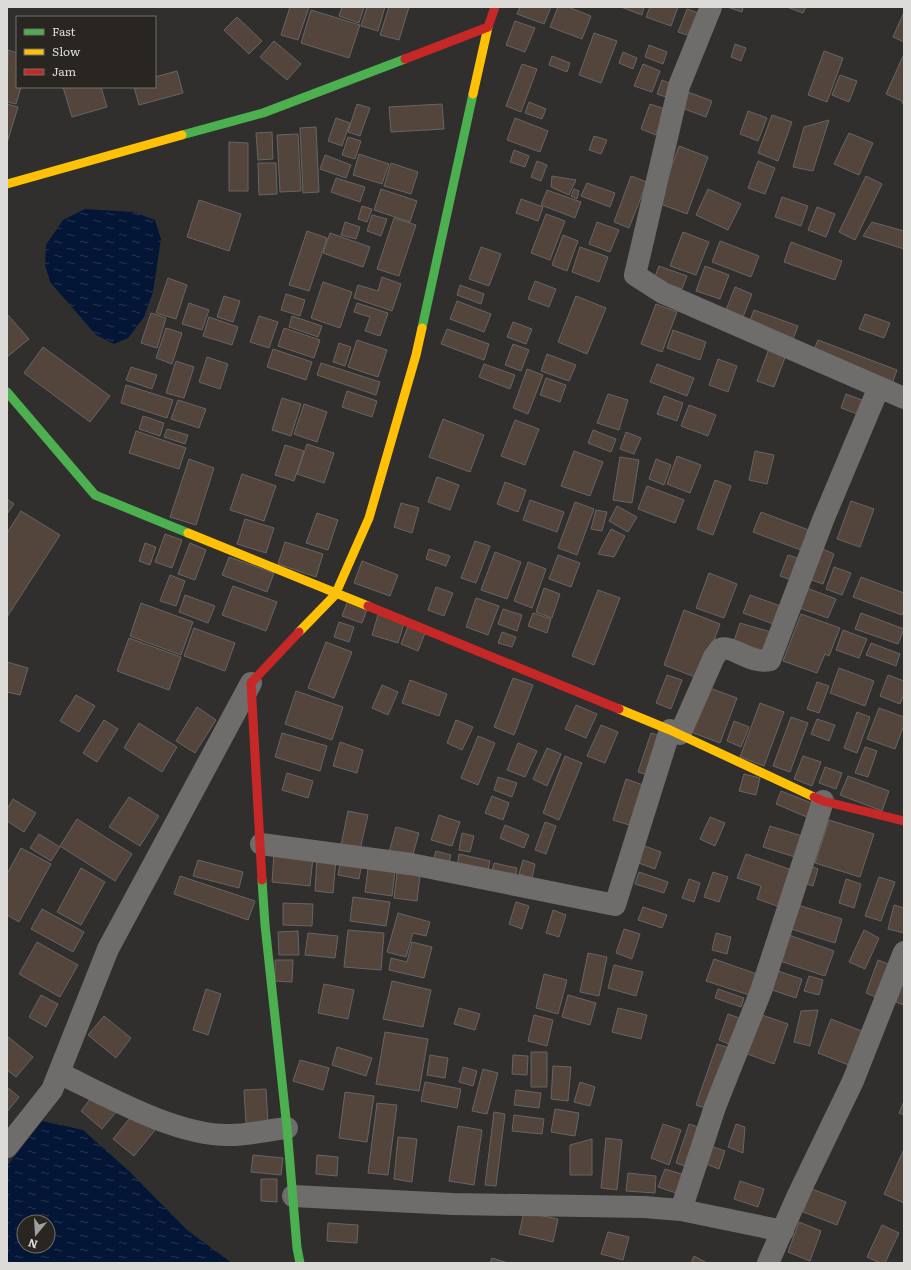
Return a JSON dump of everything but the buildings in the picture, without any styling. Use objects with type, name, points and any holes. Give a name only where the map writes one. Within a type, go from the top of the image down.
[{"type":"street","points":[[7,1147],[52,1090],[108,949],[251,683],[335,595],[369,518],[416,355],[488,27],[495,7]]},
{"type":"street","points":[[710,7],[679,86],[636,275],[663,294],[904,398]]},
{"type":"street","points":[[7,184],[263,113],[488,27]]},
{"type":"street","points":[[260,844],[411,864],[614,905],[675,732],[714,657],[722,647],[757,661],[770,660],[823,520],[879,387]]},
{"type":"street","points":[[7,392],[95,496],[335,595],[675,732],[823,801],[904,821]]},
{"type":"street","points":[[251,683],[265,925],[300,1263]]},
{"type":"street","points":[[681,1210],[715,1107],[761,991],[823,801]]},
{"type":"street","points":[[768,1263],[853,1081],[904,952]]},
{"type":"street","points":[[59,1073],[167,1124],[198,1132],[229,1135],[287,1128]]},
{"type":"street","points":[[293,1196],[453,1204],[644,1207],[681,1210],[783,1231]]},
{"type":"water","points":[[85,209],[133,212],[155,220],[161,239],[153,292],[144,317],[128,338],[114,344],[96,335],[50,282],[45,265],[46,245],[63,220]]},
{"type":"water","points":[[42,1121],[83,1130],[130,1172],[187,1230],[232,1263],[7,1263],[7,1166]]},
{"type":"traffic: fast","points":[[182,135],[263,113],[405,59]]},
{"type":"traffic: fast","points":[[422,328],[473,94]]},
{"type":"traffic: fast","points":[[7,392],[95,495],[188,533]]},
{"type":"traffic: fast","points":[[262,880],[265,925],[287,1128],[297,1248],[300,1263]]},
{"type":"traffic: slow","points":[[473,94],[488,27]]},
{"type":"traffic: slow","points":[[7,184],[182,135]]},
{"type":"traffic: slow","points":[[299,632],[335,595],[369,518],[416,355],[422,328]]},
{"type":"traffic: slow","points":[[188,533],[368,606]]},
{"type":"traffic: slow","points":[[619,709],[670,730],[814,797]]},
{"type":"traffic: jam","points":[[405,59],[488,27],[495,7]]},
{"type":"traffic: jam","points":[[368,606],[619,709]]},
{"type":"traffic: jam","points":[[262,880],[251,683],[299,632]]},
{"type":"traffic: jam","points":[[814,797],[823,801],[904,821]]}]
